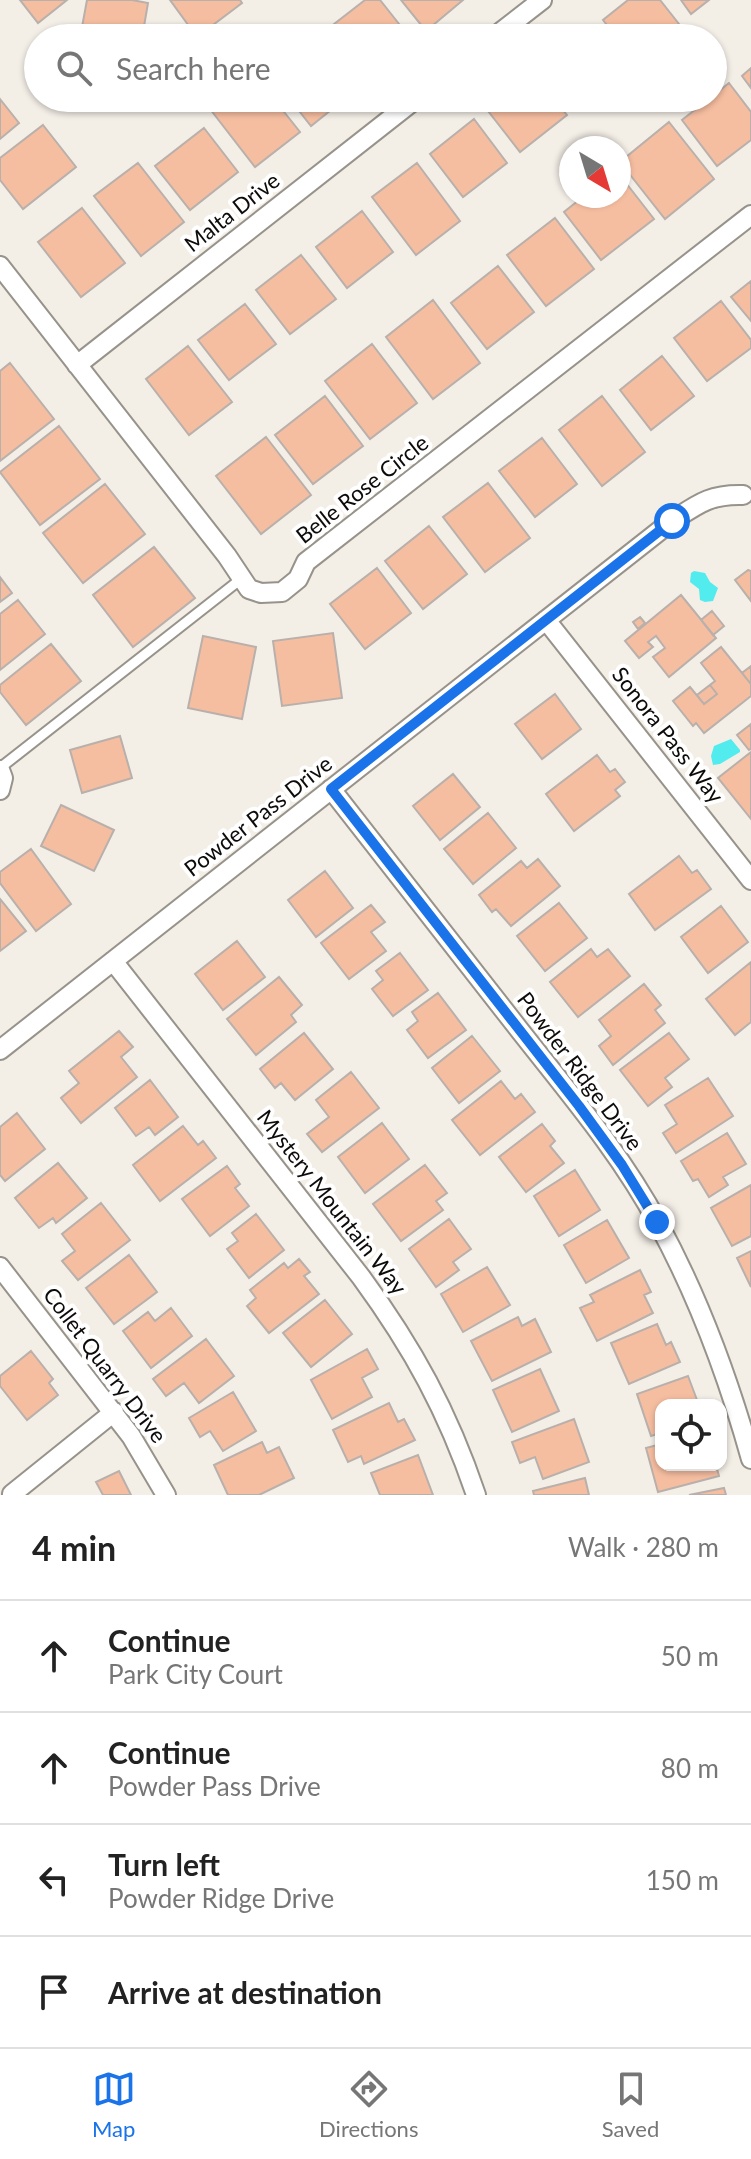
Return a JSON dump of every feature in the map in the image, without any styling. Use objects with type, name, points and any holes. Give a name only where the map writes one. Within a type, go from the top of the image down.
[{"type":"street","points":[[511,24],[542,0]]},
{"type":"street","name":"Malta Drive","points":[[77,365],[399,112]]},
{"type":"street","name":"Belle Rose Circle","points":[[241,579],[249,589],[261,593],[282,592],[298,579],[306,562],[751,215]]},
{"type":"street","points":[[0,266],[227,556],[241,579]]},
{"type":"street","name":"Powder Pass Drive","points":[[0,1050],[672,521],[702,501],[723,495],[743,495]]},
{"type":"street","name":"Sonora Pass Way","points":[[546,620],[751,880]]},
{"type":"street","points":[[0,769],[3,778],[0,790]]},
{"type":"street","name":"Powder Ridge Drive","points":[[331,789],[579,1106],[640,1193],[696,1300],[720,1359],[751,1459]]},
{"type":"street","name":"Mystery Mountain Way","points":[[113,961],[394,1322],[436,1395],[460,1447],[476,1495]]},
{"type":"street","name":"Collet Quarry Drive","points":[[0,1267],[114,1412],[148,1461],[166,1495]]},
{"type":"street","points":[[12,1494],[114,1412]]},
{"type":"lane","points":[[0,769],[241,579]]},
{"type":"water","points":[[694,571],[705,573],[718,588],[713,601],[700,600],[699,589],[690,582]]},
{"type":"water","points":[[731,739],[740,752],[713,765],[711,756],[714,746]]},
{"type":"building","points":[[20,0],[67,0],[38,23]]},
{"type":"building","points":[[87,0],[148,3],[144,24],[83,24]]},
{"type":"building","points":[[170,0],[240,0],[242,3],[214,24],[188,24]]},
{"type":"building","points":[[365,0],[380,0],[399,24],[334,24]]},
{"type":"building","points":[[401,0],[463,0],[434,24],[420,24]]},
{"type":"building","points":[[628,0],[660,0],[679,24],[606,24],[603,20]]},
{"type":"building","points":[[681,0],[709,0],[691,14]]},
{"type":"building","points":[[751,68],[751,88],[742,76]]},
{"type":"building","points":[[729,83],[751,112],[751,140],[717,166],[682,120],[692,112],[727,112]]},
{"type":"building","points":[[0,99],[19,123],[0,139]]},
{"type":"building","points":[[212,112],[284,112],[300,132],[255,167]]},
{"type":"building","points":[[300,112],[328,112],[311,126]]},
{"type":"building","points":[[489,112],[565,112],[567,115],[520,152]]},
{"type":"building","points":[[474,119],[507,163],[463,197],[430,154]]},
{"type":"building","points":[[669,122],[714,179],[665,219],[631,176],[631,153]]},
{"type":"building","points":[[43,125],[76,167],[23,209],[0,180],[0,158]]},
{"type":"building","points":[[204,128],[238,172],[190,210],[155,166]]},
{"type":"building","points":[[138,163],[184,222],[141,256],[94,196]]},
{"type":"building","points":[[417,163],[460,221],[416,255],[372,197]]},
{"type":"building","points":[[631,189],[654,219],[601,260],[564,212],[569,208],[631,208]]},
{"type":"building","points":[[82,208],[125,263],[81,297],[38,242]]},
{"type":"building","points":[[362,211],[393,252],[347,288],[316,247]]},
{"type":"building","points":[[555,218],[594,269],[546,306],[507,255]]},
{"type":"building","points":[[301,255],[336,299],[290,334],[256,290]]},
{"type":"building","points":[[498,266],[534,312],[487,349],[451,303]]},
{"type":"building","points":[[751,281],[751,321],[731,297]]},
{"type":"building","points":[[433,300],[480,363],[433,399],[386,337]]},
{"type":"building","points":[[721,301],[751,340],[751,348],[707,381],[674,338]]},
{"type":"building","points":[[245,304],[276,344],[229,380],[198,340]]},
{"type":"building","points":[[372,344],[417,403],[370,439],[325,381]]},
{"type":"building","points":[[188,346],[232,402],[189,435],[146,379]]},
{"type":"building","points":[[662,356],[694,396],[651,430],[620,390]]},
{"type":"building","points":[[10,363],[54,419],[0,461],[0,371]]},
{"type":"building","points":[[325,396],[363,446],[313,484],[275,435]]},
{"type":"building","points":[[602,396],[645,452],[602,486],[559,430]]},
{"type":"building","points":[[59,426],[100,479],[40,525],[0,472]]},
{"type":"building","points":[[266,437],[311,495],[261,534],[216,476]]},
{"type":"building","points":[[542,438],[577,484],[535,517],[499,471]]},
{"type":"building","points":[[488,483],[530,538],[485,572],[443,517]]},
{"type":"building","points":[[105,484],[145,534],[83,583],[43,533]]},
{"type":"building","points":[[429,526],[467,574],[423,609],[385,561]]},
{"type":"building","points":[[154,547],[195,598],[133,647],[93,595]]},
{"type":"building","points":[[377,568],[411,613],[365,649],[330,604]]},
{"type":"building","points":[[751,571],[751,601],[735,580]]},
{"type":"building","points":[[0,577],[12,593],[0,602]]},
{"type":"building","points":[[681,595],[716,638],[669,677],[653,657],[665,648],[656,636],[648,642],[653,647],[639,658],[625,641]]},
{"type":"building","points":[[18,600],[45,634],[0,670],[0,614]]},
{"type":"building","points":[[712,611],[724,626],[713,635],[701,620]]},
{"type":"building","points":[[640,617],[645,623],[638,629],[633,622]]},
{"type":"building","points":[[333,633],[342,698],[282,706],[273,641]]},
{"type":"building","points":[[203,636],[256,647],[242,719],[188,708]]},
{"type":"building","points":[[51,644],[81,681],[26,725],[0,692],[0,685]]},
{"type":"building","points":[[721,647],[751,684],[751,696],[704,733],[696,723],[693,726],[673,701],[690,687],[704,704],[717,694],[710,685],[715,681],[701,663]]},
{"type":"building","points":[[751,666],[751,684],[742,673]]},
{"type":"building","points":[[710,685],[717,694],[704,704],[697,695]]},
{"type":"building","points":[[555,694],[581,729],[542,759],[515,724]]},
{"type":"building","points":[[751,724],[751,749],[749,750],[737,735]]},
{"type":"building","points":[[120,736],[132,778],[82,793],[70,750]]},
{"type":"building","points":[[751,752],[751,819],[718,778]]},
{"type":"building","points":[[597,755],[610,772],[615,769],[625,782],[615,790],[620,796],[574,831],[546,794]]},
{"type":"building","points":[[453,774],[480,807],[440,840],[413,806]]},
{"type":"building","points":[[61,805],[114,830],[94,871],[41,846]]},
{"type":"building","points":[[488,813],[516,848],[473,884],[444,849]]},
{"type":"building","points":[[31,849],[71,904],[36,931],[0,883],[0,872]]},
{"type":"building","points":[[679,856],[692,873],[697,870],[711,889],[655,930],[629,894]]},
{"type":"building","points":[[538,859],[560,886],[511,926],[496,909],[492,912],[479,895],[521,861],[527,868]]},
{"type":"building","points":[[325,871],[353,908],[316,937],[288,900]]},
{"type":"building","points":[[0,899],[26,931],[0,951]]},
{"type":"building","points":[[559,903],[587,938],[545,971],[517,936]]},
{"type":"building","points":[[371,905],[385,922],[371,932],[386,951],[349,979],[321,943]]},
{"type":"building","points":[[721,906],[748,942],[708,973],[681,937]]},
{"type":"building","points":[[237,941],[265,977],[223,1010],[195,974]]},
{"type":"building","points":[[591,949],[597,957],[608,949],[630,976],[578,1017],[550,982]]},
{"type":"building","points":[[400,953],[428,990],[393,1016],[372,989],[383,980],[376,971]]},
{"type":"building","points":[[751,962],[751,1022],[735,1035],[706,999]]},
{"type":"building","points":[[279,977],[302,1005],[291,1015],[296,1022],[256,1055],[227,1019]]},
{"type":"building","points":[[644,984],[661,1005],[655,1010],[665,1023],[613,1065],[599,1046],[611,1036],[599,1020]]},
{"type":"building","points":[[438,993],[466,1030],[428,1058],[407,1030],[418,1021],[412,1012]]},
{"type":"building","points":[[119,1031],[133,1047],[121,1057],[137,1077],[81,1123],[61,1098],[79,1083],[69,1071]]},
{"type":"building","points":[[304,1033],[333,1069],[295,1100],[281,1083],[275,1088],[260,1069]]},
{"type":"building","points":[[669,1033],[689,1059],[665,1078],[672,1087],[648,1106],[620,1070]]},
{"type":"building","points":[[472,1036],[500,1071],[459,1103],[432,1068]]},
{"type":"building","points":[[351,1072],[379,1108],[322,1152],[307,1134],[329,1117],[316,1100]]},
{"type":"building","points":[[708,1078],[733,1116],[676,1153],[663,1133],[677,1124],[665,1105]]},
{"type":"building","points":[[150,1080],[178,1117],[155,1135],[149,1127],[136,1136],[115,1108]]},
{"type":"building","points":[[501,1081],[515,1099],[521,1094],[535,1112],[480,1155],[452,1120]]},
{"type":"building","points":[[17,1113],[45,1149],[5,1181],[0,1175],[0,1127]]},
{"type":"building","points":[[382,1123],[409,1159],[365,1193],[338,1157]]},
{"type":"building","points":[[542,1124],[555,1141],[550,1146],[564,1163],[526,1192],[499,1157]]},
{"type":"building","points":[[183,1126],[198,1145],[203,1141],[216,1158],[160,1201],[133,1165]]},
{"type":"building","points":[[727,1133],[746,1164],[723,1177],[728,1185],[709,1197],[698,1179],[693,1181],[681,1161]]},
{"type":"building","points":[[58,1163],[87,1198],[56,1223],[53,1218],[39,1228],[15,1198]]},
{"type":"building","points":[[425,1165],[447,1193],[436,1201],[443,1210],[401,1241],[373,1204]]},
{"type":"building","points":[[227,1166],[240,1184],[235,1188],[249,1206],[210,1236],[182,1199]]},
{"type":"building","points":[[575,1170],[600,1210],[559,1236],[534,1196]]},
{"type":"building","points":[[751,1185],[751,1236],[732,1246],[711,1208]]},
{"type":"building","points":[[101,1203],[130,1240],[78,1280],[62,1261],[75,1251],[62,1234]]},
{"type":"building","points":[[256,1214],[284,1250],[249,1278],[227,1249],[238,1241],[232,1233]]},
{"type":"building","points":[[449,1219],[471,1249],[453,1262],[459,1270],[436,1287],[409,1249]]},
{"type":"building","points":[[607,1220],[629,1258],[586,1283],[564,1245]]},
{"type":"building","points":[[751,1251],[751,1287],[737,1258]]},
{"type":"building","points":[[129,1255],[157,1292],[114,1324],[86,1288]]},
{"type":"building","points":[[299,1259],[310,1272],[304,1276],[319,1294],[269,1333],[247,1306],[256,1298],[250,1290],[284,1263],[288,1268]]},
{"type":"building","points":[[487,1267],[510,1305],[463,1332],[441,1294]]},
{"type":"building","points":[[640,1270],[651,1292],[644,1295],[653,1313],[597,1341],[580,1308],[594,1302],[590,1295]]},
{"type":"building","points":[[325,1300],[352,1334],[311,1367],[283,1333]]},
{"type":"building","points":[[171,1308],[192,1336],[151,1368],[123,1331],[148,1312],[155,1321]]},
{"type":"building","points":[[518,1317],[522,1326],[535,1319],[551,1352],[492,1381],[471,1341]]},
{"type":"building","points":[[657,1324],[666,1345],[671,1342],[680,1362],[629,1384],[611,1343]]},
{"type":"building","points":[[206,1339],[234,1376],[199,1403],[184,1383],[166,1396],[153,1379]]},
{"type":"building","points":[[367,1349],[378,1369],[362,1378],[372,1397],[332,1419],[311,1380]]},
{"type":"building","points":[[31,1351],[53,1379],[49,1383],[58,1395],[27,1420],[0,1386],[0,1376]]},
{"type":"building","points":[[540,1369],[559,1411],[512,1432],[493,1390]]},
{"type":"building","points":[[688,1376],[697,1399],[655,1399],[655,1435],[651,1436],[637,1394]]},
{"type":"building","points":[[233,1392],[256,1431],[223,1451],[210,1431],[200,1437],[189,1418]]},
{"type":"building","points":[[389,1403],[398,1422],[404,1419],[415,1440],[364,1464],[361,1456],[348,1462],[333,1430]]},
{"type":"building","points":[[574,1419],[589,1462],[543,1479],[535,1457],[520,1463],[512,1442]]},
{"type":"building","points":[[262,1442],[267,1453],[279,1447],[294,1478],[259,1495],[228,1495],[214,1465]]},
{"type":"building","points":[[655,1446],[655,1471],[718,1471],[719,1476],[658,1492],[646,1448]]},
{"type":"building","points":[[418,1455],[433,1495],[380,1495],[371,1473]]},
{"type":"building","points":[[119,1471],[131,1495],[103,1495],[96,1482]]},
{"type":"building","points":[[585,1478],[589,1495],[534,1495],[533,1491]]},
{"type":"building","points":[[724,1488],[726,1495],[689,1495]]},
{"type":"route","points":[[657,1222],[622,1165],[579,1106],[331,789],[672,521]]}]
